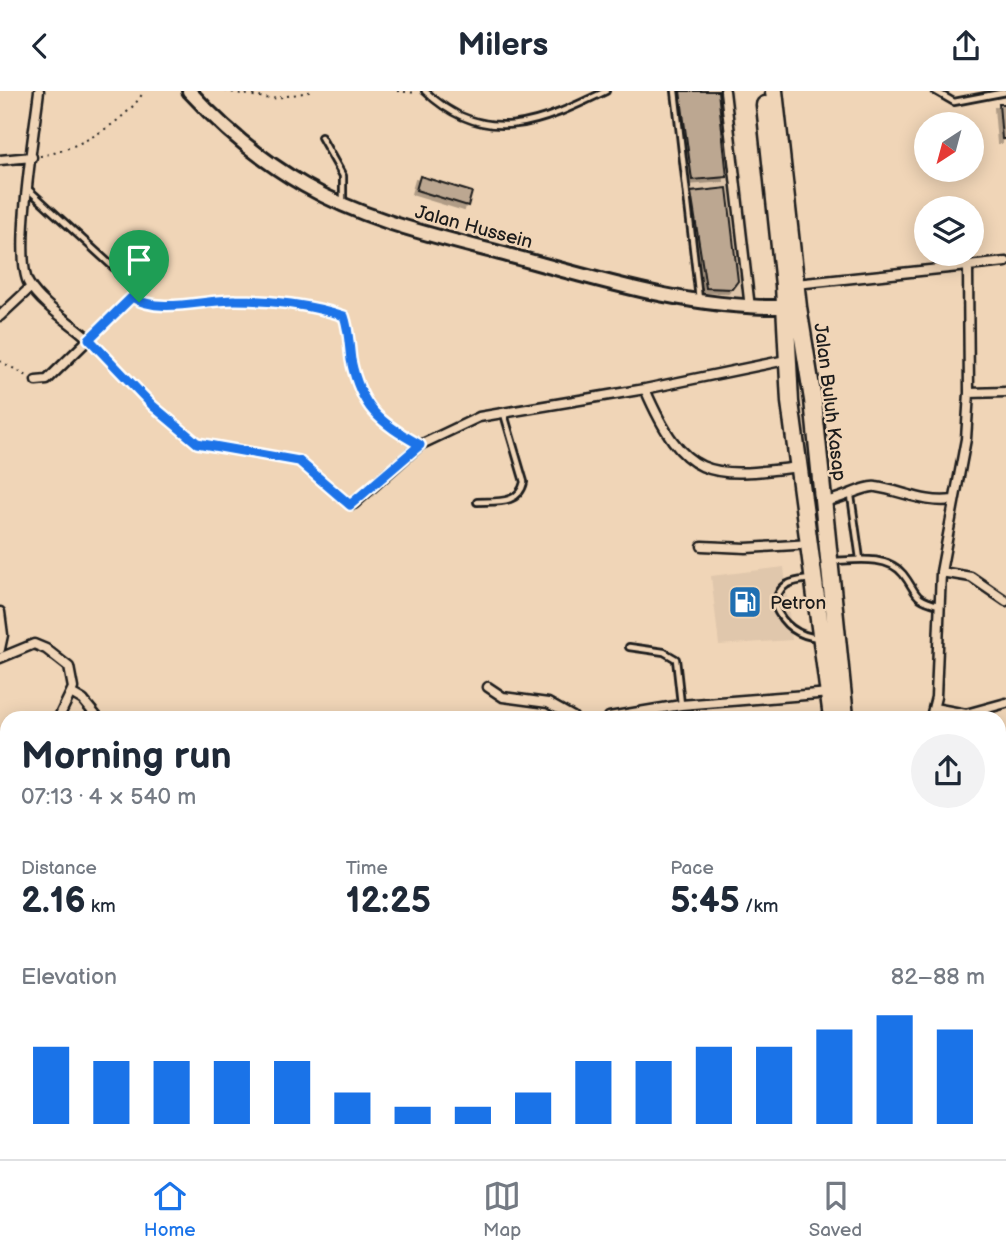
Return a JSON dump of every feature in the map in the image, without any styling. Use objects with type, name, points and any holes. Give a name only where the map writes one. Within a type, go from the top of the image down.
[{"type":"highway","name":"Jalan Buluh Kasap","points":[[763,91],[785,307],[790,402],[816,578],[832,711]]},
{"type":"highway","name":"Jalan Buluh Kasap","points":[[774,91],[796,284],[813,400],[844,711]]},
{"type":"highway","points":[[790,402],[813,400]]},
{"type":"main road","name":"Jalan Hussein","points":[[189,91],[258,155],[304,185],[343,205],[436,236],[699,303],[750,308],[785,307]]},
{"type":"street","points":[[36,381],[47,380],[89,339],[31,287],[23,259],[39,91]]},
{"type":"street","points":[[725,91],[750,308]]},
{"type":"street","points":[[0,160],[32,157]]},
{"type":"street","points":[[796,284],[1006,262]]},
{"type":"street","points":[[933,711],[941,572],[966,439],[969,393],[968,268]]},
{"type":"street","points":[[0,316],[31,287]]},
{"type":"street","points":[[354,504],[420,445],[467,422],[786,361]]},
{"type":"street","points":[[645,389],[662,426],[694,464],[716,473],[731,474],[800,467]]},
{"type":"street","points":[[969,393],[1006,391]]},
{"type":"street","points":[[823,502],[851,496],[872,486],[907,497],[953,500]]},
{"type":"street","points":[[702,546],[746,548],[811,544]]},
{"type":"street","points":[[941,572],[971,577],[1006,601]]},
{"type":"street","points":[[0,612],[3,635],[0,649]]},
{"type":"street","points":[[0,658],[26,646],[41,645],[69,667],[73,680],[71,693],[62,711]]},
{"type":"street","points":[[488,687],[503,697],[548,702],[563,711]]},
{"type":"street","points":[[71,693],[83,700],[92,711]]},
{"type":"street","points":[[645,711],[681,705],[830,693]]},
{"type":"street","points":[[978,711],[1006,703]]},
{"type":"lane","points":[[427,93],[446,108],[477,121],[517,125],[544,120],[606,91]]},
{"type":"lane","points":[[676,91],[699,303]]},
{"type":"lane","points":[[935,91],[954,102],[1006,92]]},
{"type":"lane","points":[[321,137],[343,176],[343,205]]},
{"type":"lane","points":[[28,189],[130,279],[135,287],[132,297],[89,339]]},
{"type":"lane","points":[[477,502],[511,500],[522,490],[524,482],[504,413]]},
{"type":"lane","points":[[851,496],[860,559]]},
{"type":"lane","points":[[830,561],[860,559],[892,565],[903,574],[919,599],[939,605]]},
{"type":"lane","points":[[816,578],[790,581],[781,586],[775,606],[779,615],[799,634],[823,638]]},
{"type":"lane","points":[[629,647],[664,652],[676,659],[681,705]]},
{"type":"path","points":[[32,157],[77,145],[119,117],[144,91]]},
{"type":"path","points":[[225,91],[271,99],[314,91]]},
{"type":"path","points":[[397,91],[427,93]]},
{"type":"path","points":[[132,297],[139,302],[162,304],[237,300],[311,308],[344,316],[352,362],[367,405],[386,426],[420,445]]},
{"type":"path","points":[[89,339],[153,406],[197,443],[299,461],[346,504],[354,504]]},
{"type":"path","points":[[0,361],[36,381]]},
{"type":"shaded area","points":[[672,91],[733,91],[756,298],[695,291]]},
{"type":"shaded area","points":[[784,567],[792,640],[719,645],[711,576]]},
{"type":"building","points":[[680,91],[718,91],[727,177],[692,180]]},
{"type":"building","points":[[999,104],[1006,104],[1006,139],[1002,139]]},
{"type":"building","points":[[420,176],[472,192],[468,206],[416,190]]},
{"type":"building","points":[[727,188],[738,281],[732,289],[706,288],[691,192]]},
{"type":"place","name":"Petron","points":[[745,602]]},
{"type":"route","points":[[132,297],[139,302],[162,304],[237,300],[311,308],[344,316],[352,362],[367,405],[386,426],[420,445],[350,505],[299,461],[197,443],[153,406],[99,353],[89,339],[132,297]]}]
